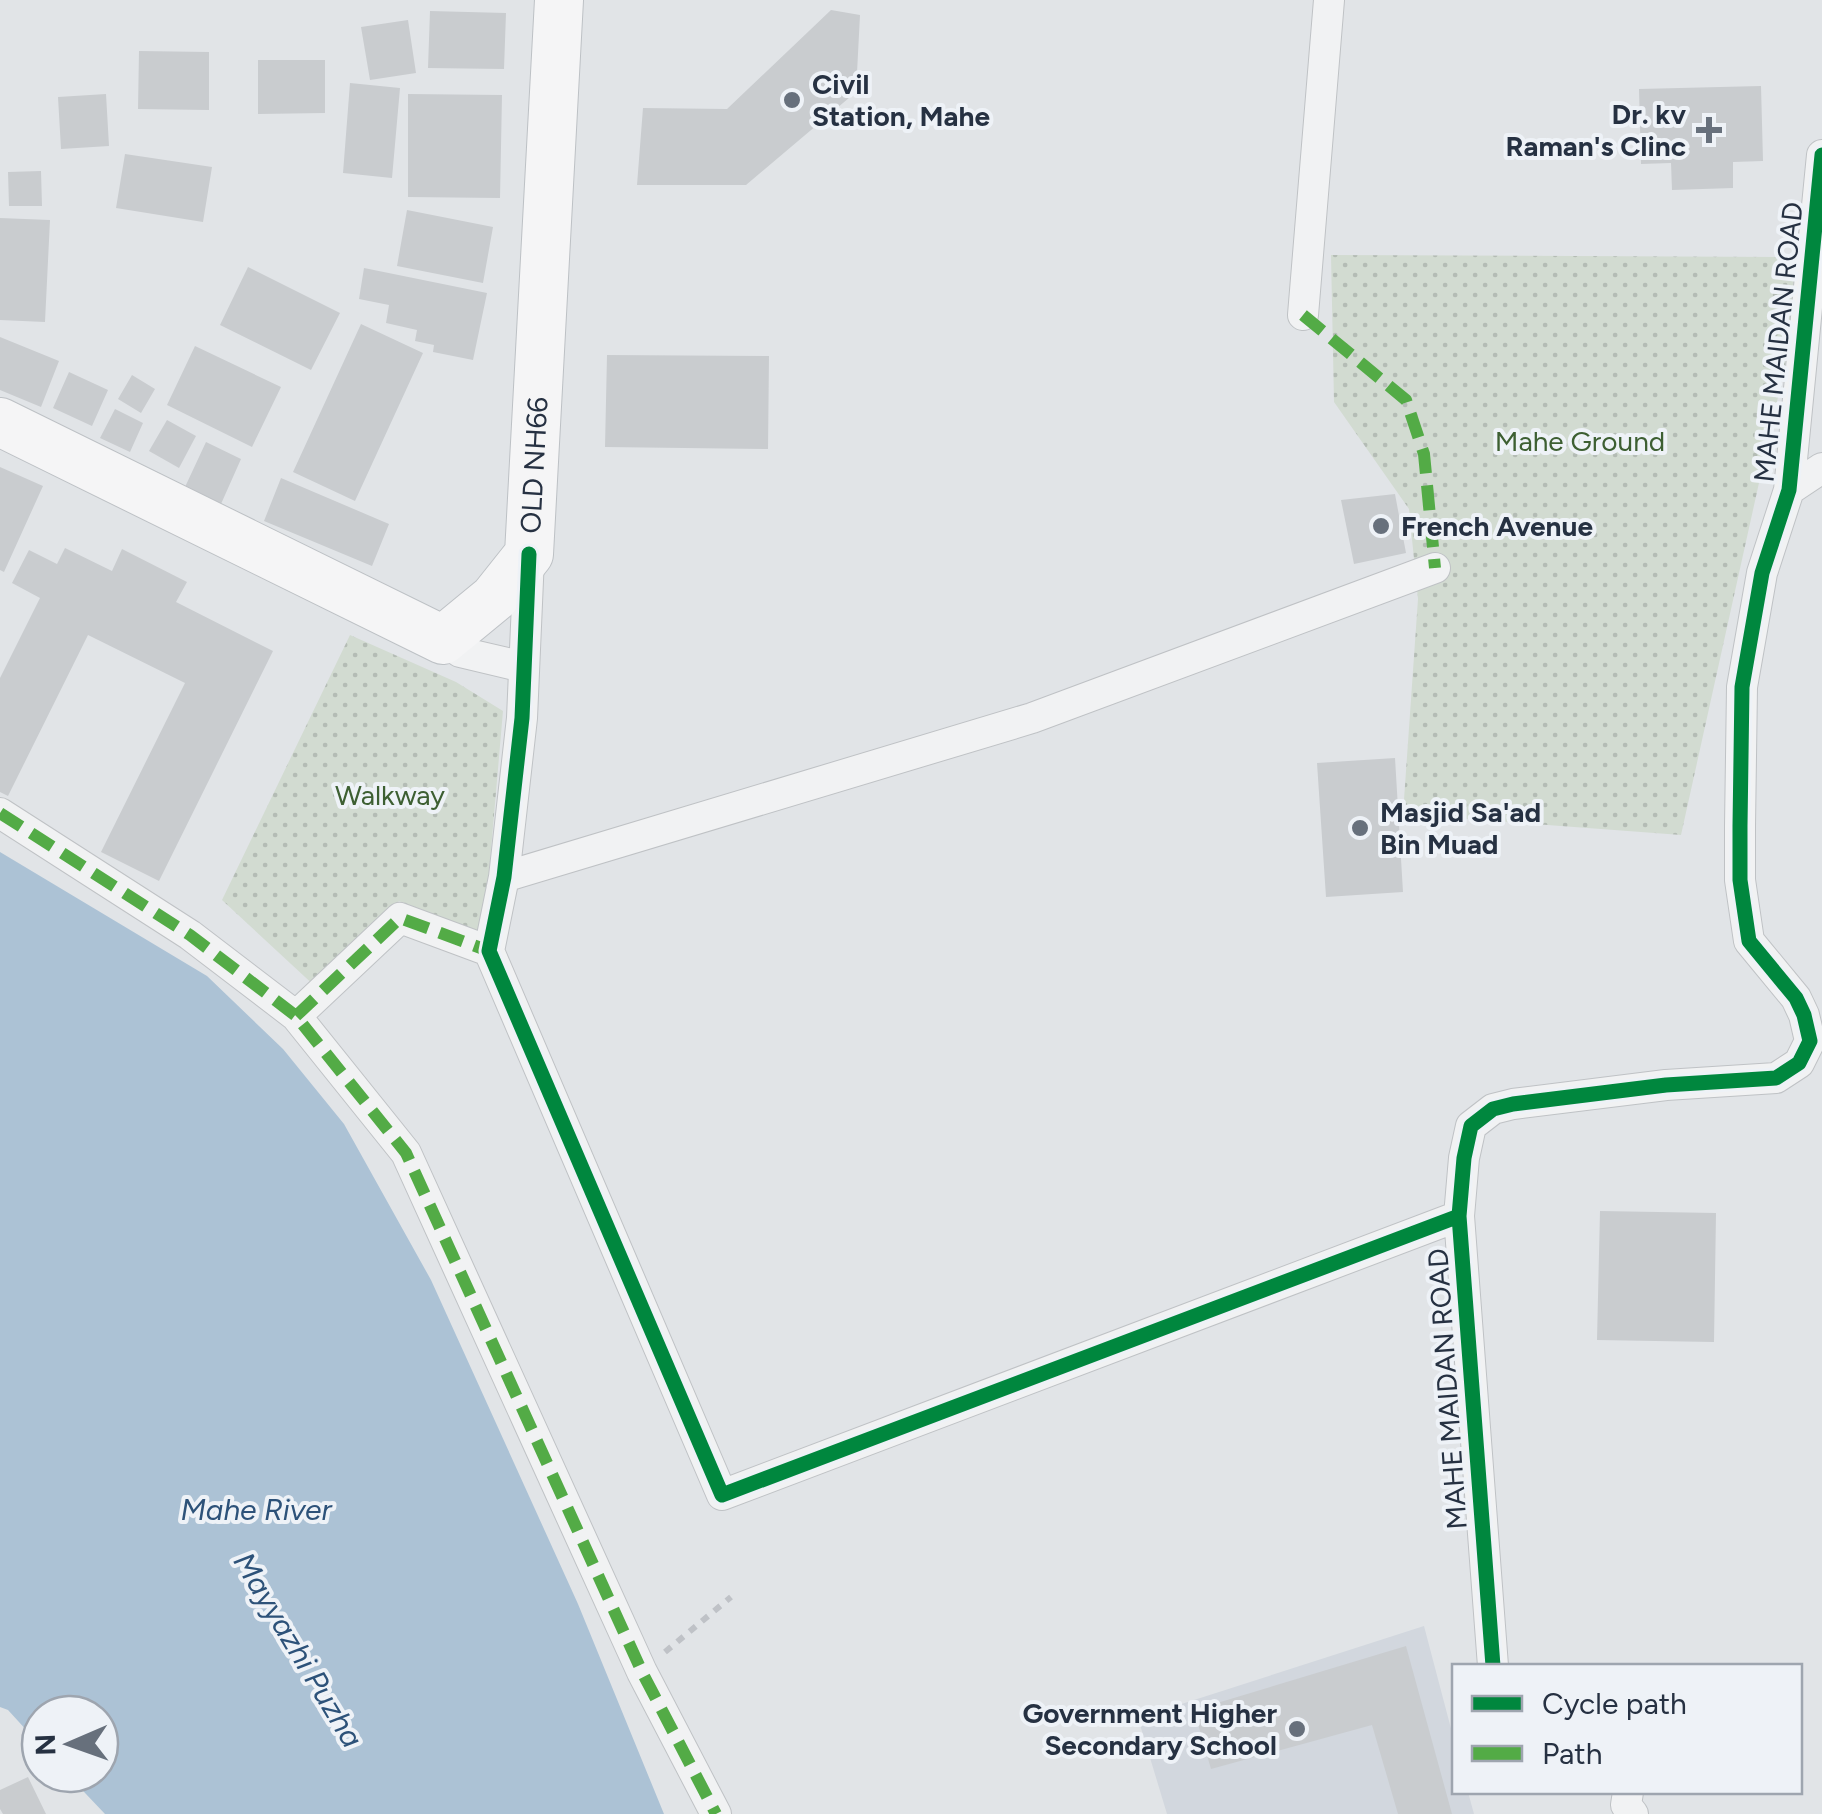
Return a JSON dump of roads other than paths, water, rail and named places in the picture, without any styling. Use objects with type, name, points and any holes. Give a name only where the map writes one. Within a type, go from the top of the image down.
[{"type":"main road","name":"OLD NH66","points":[[444,640],[494,598],[530,554],[558,0]]},
{"type":"main road","points":[[0,422],[444,640]]},
{"type":"street","points":[[1304,314],[1328,0]]},
{"type":"street","name":"MAHE MAIDAN ROAD","points":[[1493,1664],[1460,1216],[1464,1158],[1471,1126],[1493,1109],[1513,1104],[1666,1085],[1776,1078],[1799,1063],[1810,1041],[1796,998],[1749,941],[1740,880],[1742,687],[1762,573],[1790,490],[1822,156]]},
{"type":"street","name":"MAHE MAIDAN ROAD","points":[[1790,490],[1822,468]]},
{"type":"street","points":[[530,554],[522,718],[504,877],[489,951],[722,1495],[1460,1216]]},
{"type":"street","points":[[504,877],[1032,718],[1435,568]]},
{"type":"street","points":[[444,640],[460,652],[524,667]]},
{"type":"street","points":[[0,813],[190,935],[296,1016],[406,1153],[642,1672],[716,1814]]},
{"type":"street","points":[[296,1016],[400,918],[489,951]]},
{"type":"water","name":"Mahe River","points":[[0,852],[207,976],[283,1049],[344,1124],[431,1280],[578,1604],[664,1814],[105,1814],[86,1794],[120,1794],[120,1694],[20,1694],[20,1723],[0,1707]]},
{"type":"place","name":"Civil Station, Mahe","points":[[792,100]]},
{"type":"place","name":"Dr. kv Raman's Clinc","points":[[1709,130]]},
{"type":"place","name":"French Avenue","points":[[1381,526]]},
{"type":"place","name":"Masjid Sa'ad Bin Muad","points":[[1360,828]]},
{"type":"place","name":"Government Higher Secondary School","points":[[1297,1729]]},
{"type":"park label","name":"Mahe Ground","points":[[1580,441]]},
{"type":"park label","name":"Walkway","points":[[390,795]]},
{"type":"water label","name":"Mayyazhi Puzha","points":[[298,1650]]}]
